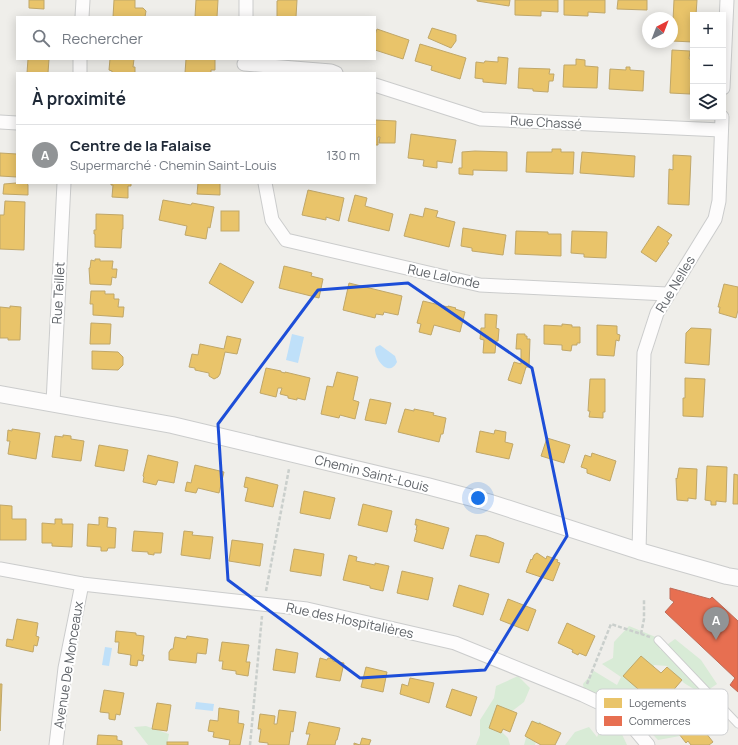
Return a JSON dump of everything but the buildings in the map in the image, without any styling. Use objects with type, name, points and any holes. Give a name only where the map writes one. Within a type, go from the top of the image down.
[{"type":"street","points":[[82,16],[83,0]]},
{"type":"street","points":[[246,0],[246,16]]},
{"type":"street","points":[[723,84],[727,0]]},
{"type":"street","points":[[80,60],[80,72]]},
{"type":"street","points":[[245,65],[334,72]]},
{"type":"street","name":"Rue Chassé","points":[[376,85],[481,119],[722,123]]},
{"type":"street","points":[[0,122],[16,123]]},
{"type":"street","name":"Rue Nelles","points":[[639,551],[644,354],[657,313],[667,294],[715,219],[719,201],[722,123]]},
{"type":"street","name":"Rue Teillet","points":[[53,403],[64,184]]},
{"type":"street","name":"Rue Lalonde","points":[[265,184],[272,220],[286,240],[480,285],[667,294]]},
{"type":"street","name":"Chemin Saint-Louis","points":[[0,394],[172,425],[419,484],[491,503],[639,551],[738,578]]},
{"type":"street","name":"Rue des Hospitalières","points":[[0,570],[82,584],[307,609],[455,643],[596,701]]},
{"type":"street","name":"Avenue De Monceaux","points":[[56,745],[65,668],[82,584]]},
{"type":"street","name":"Rue des Hospitalières","points":[[640,735],[648,745]]},
{"type":"lane","points":[[658,640],[705,689]]},
{"type":"lane","points":[[728,714],[738,724]]},
{"type":"path","points":[[641,634],[644,619],[644,600]]},
{"type":"path","points":[[582,695],[611,624],[658,640]]},
{"type":"highlighted area","points":[[408,283],[532,368],[567,536],[485,670],[360,678],[228,580],[218,424],[318,290]]},
{"type":"green space","points":[[629,626],[658,638],[660,650],[675,639],[701,660],[717,684],[710,689],[694,689],[684,683],[667,666],[654,665],[658,686],[656,689],[596,689],[596,709],[594,708],[586,702],[583,684],[594,671],[617,685],[621,677],[602,664],[613,658],[614,642]]},
{"type":"green space","points":[[518,676],[530,688],[524,702],[511,712],[497,727],[508,738],[510,745],[476,745],[480,735],[480,720],[494,698],[496,686]]},
{"type":"green space","points":[[531,721],[541,722],[535,745],[524,745]]},
{"type":"green space","points":[[146,726],[169,734],[167,745],[148,745],[134,727]]},
{"type":"green space","points":[[589,727],[597,737],[598,735],[622,735],[627,745],[565,745],[575,732]]},
{"type":"green space","points":[[653,735],[681,735],[680,736],[658,740]]},
{"type":"water","points":[[292,334],[304,337],[298,363],[286,360]]},
{"type":"water","points":[[380,345],[395,356],[397,362],[394,366],[387,368],[383,366],[377,358],[375,349]]},
{"type":"water","points":[[105,647],[112,648],[109,666],[102,665]]},
{"type":"water","points":[[196,702],[214,704],[213,711],[195,709]]},
{"type":"place","name":"Centre de la Falaise","points":[[716,640]]}]
